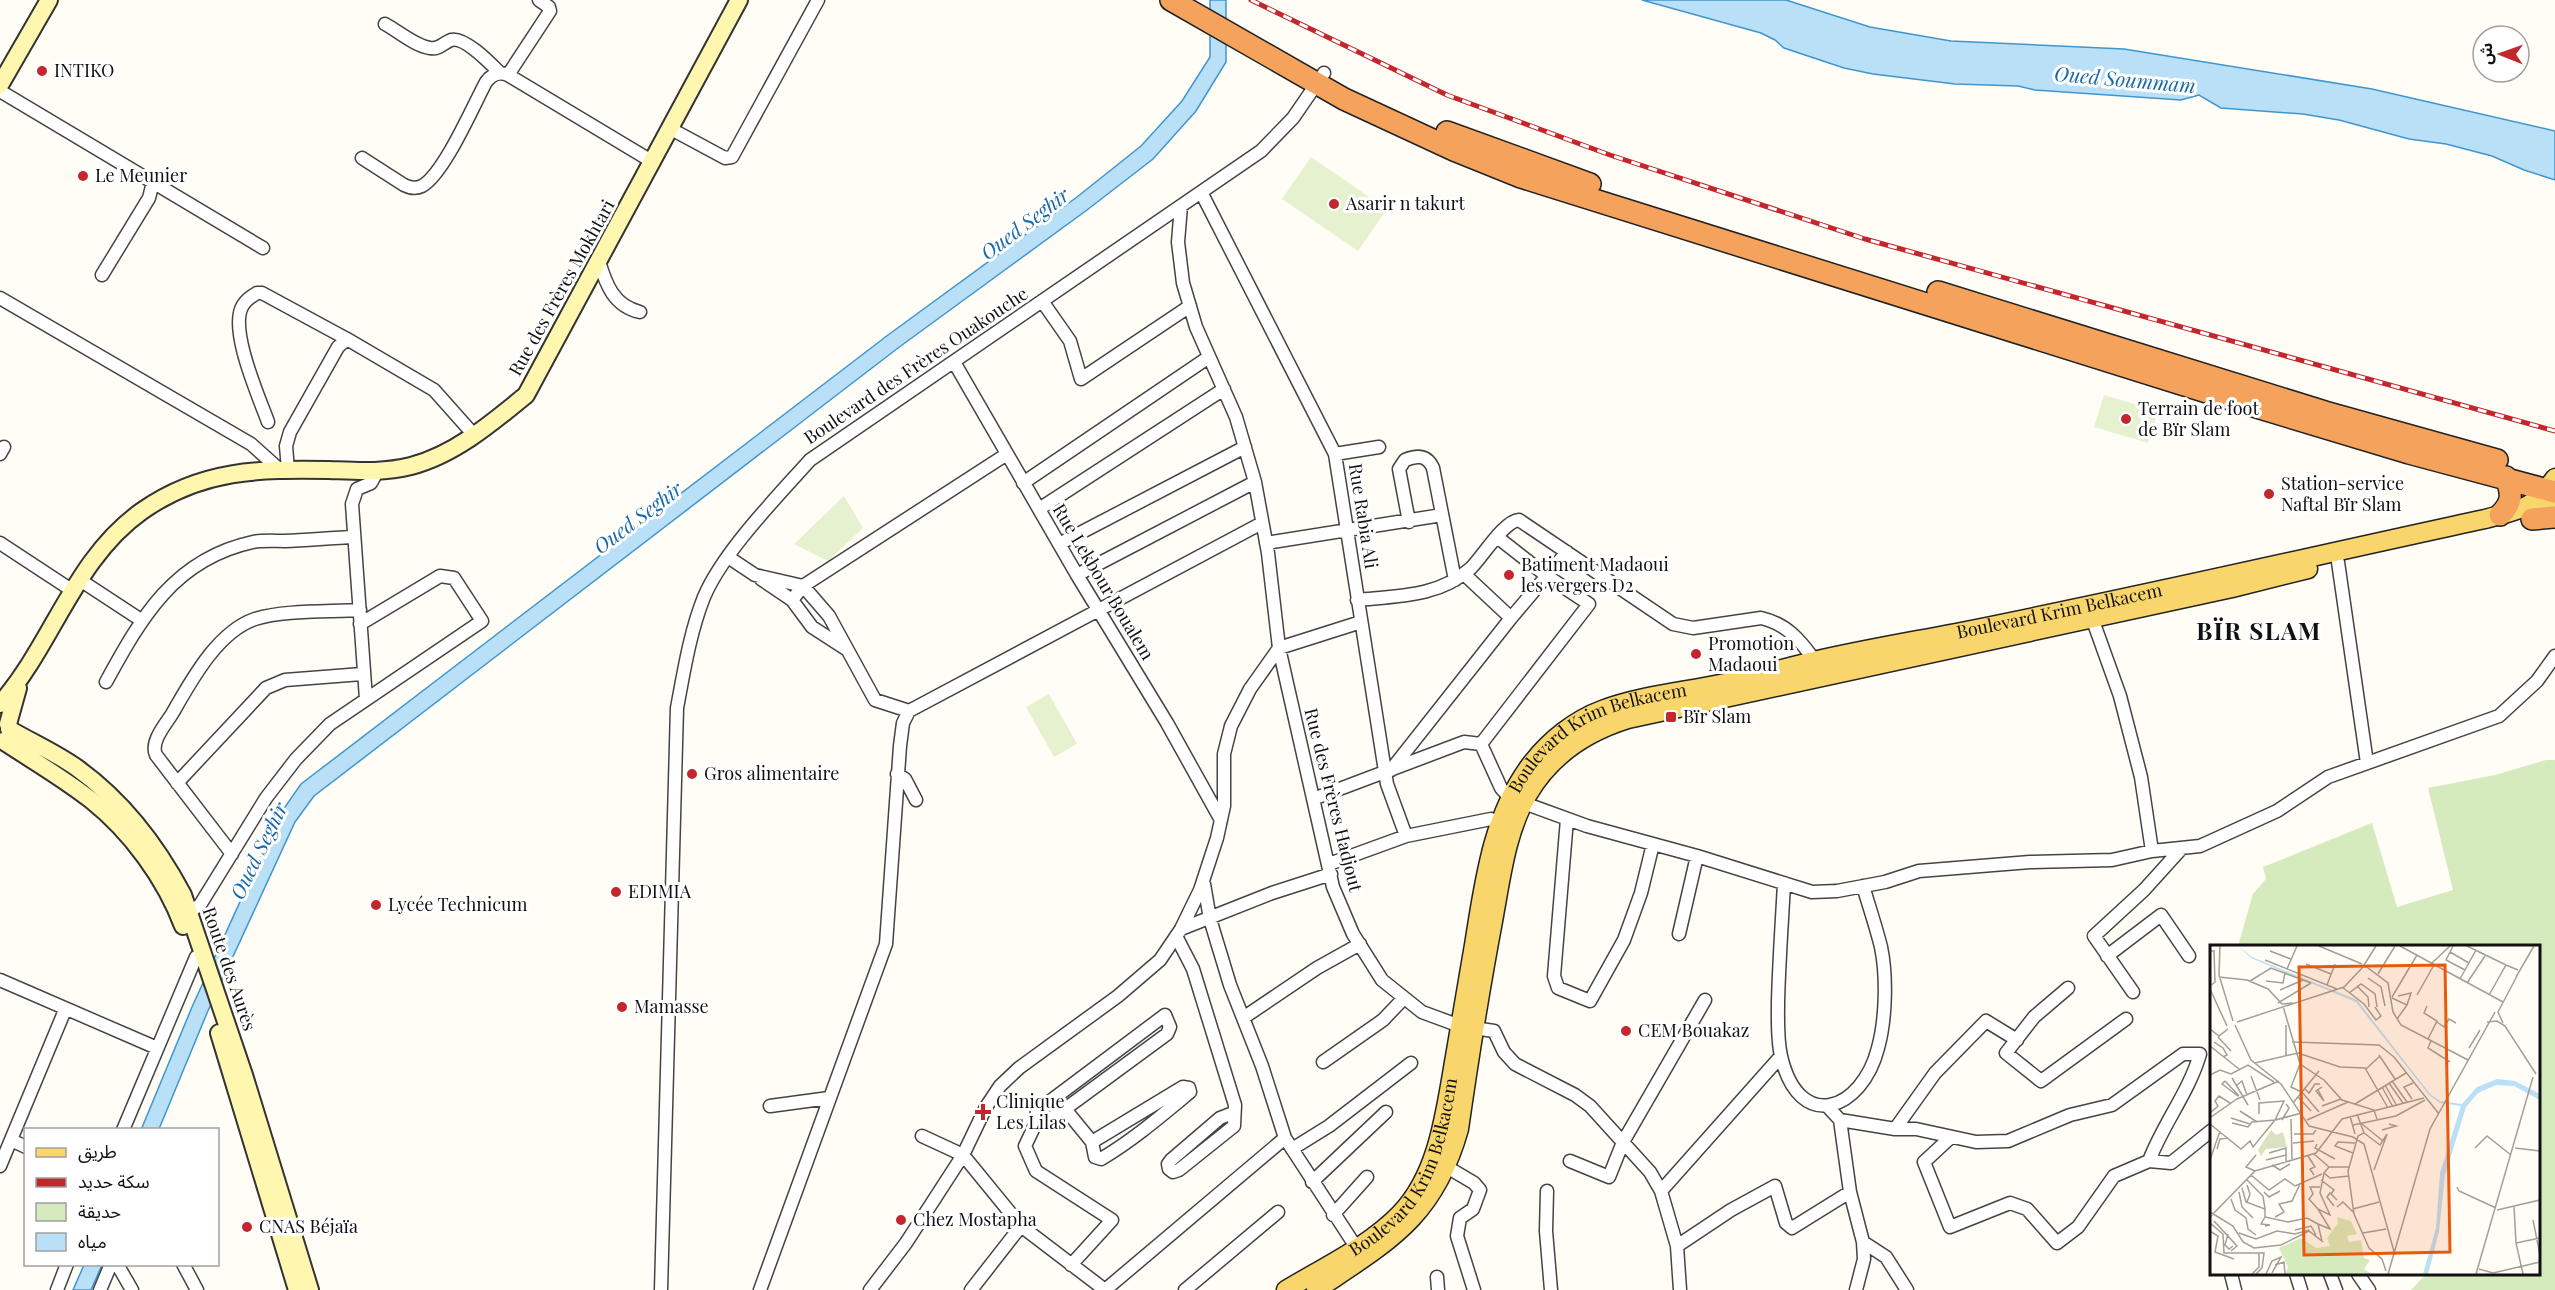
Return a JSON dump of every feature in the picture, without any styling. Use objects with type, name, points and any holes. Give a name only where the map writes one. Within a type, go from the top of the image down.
[{"type":"highway","points":[[1171,0],[1198,7],[1243,36],[1321,78],[1406,129],[1521,177],[2409,453],[2553,488]]},
{"type":"highway","points":[[1321,78],[1350,88],[1459,137],[1589,184],[2325,412],[2553,488]]},
{"type":"highway","points":[[2500,515],[2508,507],[2511,497],[2506,477]]},
{"type":"highway","points":[[2532,519],[2555,517]]},
{"type":"main road","name":"Boulevard Krim Belkacem","points":[[1316,1290],[1380,1247],[1406,1226],[1440,1182],[1447,1167],[1459,1129],[1468,1027],[1491,855],[1532,764],[1551,742],[1573,726],[1598,711],[1627,702],[1725,683],[1815,661],[2500,515],[2531,504],[2553,488]]},
{"type":"main road","name":"Boulevard Krim Belkacem","points":[[1517,801],[1534,786],[1558,755],[1602,727],[1706,702],[2232,588],[2532,519],[2553,488]]},
{"type":"main road","name":"Boulevard Krim Belkacem","points":[[1291,1289],[1356,1247],[1400,1214],[1415,1195],[1429,1169],[1468,1027]]},
{"type":"street","points":[[0,85],[49,0]]},
{"type":"street","points":[[362,158],[409,188],[421,187],[434,175],[447,157],[488,78],[504,74],[550,11],[549,7],[539,0]]},
{"type":"street","name":"Rue des Frères Mokhtari","points":[[0,704],[21,678],[97,554],[116,532],[155,502],[182,488],[215,477],[245,471],[279,467],[377,472],[412,466],[445,453],[474,435],[526,395],[739,0]]},
{"type":"street","points":[[671,129],[725,158],[732,157],[818,0]]},
{"type":"street","points":[[385,24],[427,48],[435,49],[454,39],[459,40],[478,52],[504,74],[653,162]]},
{"type":"street","name":"Boulevard des Frères Ouakouche","points":[[661,1290],[677,708],[688,649],[704,596],[728,557],[766,509],[810,460],[1261,151],[1293,118],[1321,78]]},
{"type":"street","points":[[0,91],[263,248]]},
{"type":"street","points":[[102,275],[149,198],[153,182]]},
{"type":"street","name":"Rue Rabia Ali","points":[[1201,192],[1335,454],[1357,600],[1387,772],[1406,836]]},
{"type":"street","name":"Rue des Frères Hadjout","points":[[1181,206],[1178,242],[1183,283],[1209,357],[1236,417],[1255,482],[1266,543],[1279,648],[1333,887],[1360,944],[1382,980],[1422,1012],[1468,1027],[1494,1031],[1504,1052],[1515,1064],[1582,1101],[1602,1117],[1650,1172],[1661,1191],[1677,1246],[1680,1290]]},
{"type":"street","points":[[599,261],[606,285],[614,297],[632,310],[640,312]]},
{"type":"street","points":[[268,422],[245,355],[239,317],[243,305],[257,292],[346,339],[434,390],[474,435]]},
{"type":"street","points":[[0,298],[251,444],[279,467]]},
{"type":"street","points":[[1042,301],[1070,341],[1081,379],[1190,306]]},
{"type":"street","points":[[279,467],[290,432],[335,352],[346,339]]},
{"type":"street","points":[[1023,483],[1209,357]]},
{"type":"street","name":"Rue Lekbour Boualem","points":[[954,362],[1077,575],[1167,723],[1221,820]]},
{"type":"street","points":[[1039,509],[1224,389]]},
{"type":"street","points":[[279,467],[286,446]]},
{"type":"street","points":[[1059,544],[1245,447]]},
{"type":"street","points":[[1335,454],[1378,447]]},
{"type":"street","points":[[798,597],[1007,454]]},
{"type":"street","points":[[1409,522],[1399,469],[1405,460],[1414,457],[1426,458],[1433,468],[1442,515],[1460,577],[1511,618]]},
{"type":"street","points":[[366,699],[362,674],[354,537],[354,494],[357,489],[371,483],[377,472]]},
{"type":"street","points":[[1077,575],[1255,482]]},
{"type":"street","points":[[1266,543],[1442,515]]},
{"type":"street","points":[[1357,600],[1440,589],[1460,577],[1480,558],[1510,522],[1519,520],[1673,624],[1693,628],[1761,618],[1771,620],[1798,637],[1815,661]]},
{"type":"street","points":[[760,1290],[886,944],[897,774],[903,723],[909,711],[1262,523]]},
{"type":"street","points":[[106,682],[141,620],[159,596],[188,572],[221,552],[254,542],[354,537]]},
{"type":"street","points":[[1481,744],[1590,604],[1547,576],[1497,537]]},
{"type":"street","points":[[0,543],[141,620]]},
{"type":"street","points":[[1387,772],[1511,618],[1568,552]]},
{"type":"street","points":[[728,557],[755,575],[829,616],[875,700],[909,711]]},
{"type":"street","points":[[2338,562],[2367,763]]},
{"type":"street","points":[[755,575],[798,597],[812,627],[848,651]]},
{"type":"street","points":[[185,915],[200,905],[266,798],[296,759],[330,724],[482,621],[454,578],[440,576],[360,624]]},
{"type":"street","points":[[232,854],[156,755],[154,746],[192,679],[217,646],[255,619],[289,614],[360,610]]},
{"type":"street","points":[[2092,618],[2120,696],[2142,777],[2152,851]]},
{"type":"street","points":[[870,1290],[906,1243],[963,1155],[986,1107],[1000,1086],[1018,1068],[1106,1006],[1160,960],[1179,933],[1203,881],[1221,820],[1224,806],[1224,754],[1231,726],[1250,689],[1279,648],[1361,622]]},
{"type":"street","points":[[1481,744],[1501,788],[1517,801],[1567,819],[1812,892],[1837,891],[1919,871],[2030,862],[2112,860],[2152,851],[2199,846],[2268,816],[2328,777],[2499,716],[2537,681],[2555,656]]},
{"type":"street","points":[[177,783],[254,700],[274,683],[285,680],[362,674]]},
{"type":"street","name":"Rue des Frères Mokhtari","points":[[4,730],[21,678]]},
{"type":"street","name":"Route des Aurès","points":[[4,730],[75,766],[123,809],[168,868],[274,1169],[310,1290]]},
{"type":"street","points":[[1313,799],[1464,742],[1481,744]]},
{"type":"street","points":[[897,774],[905,779],[916,800]]},
{"type":"street","points":[[1179,933],[1406,836],[1491,819]]},
{"type":"street","points":[[1567,819],[1554,976],[1558,988],[1590,1001],[1624,940],[1641,893],[1653,844]]},
{"type":"street","points":[[2133,992],[2094,936],[2144,890],[2182,848]]},
{"type":"street","points":[[1679,934],[1697,856]]},
{"type":"street","points":[[1203,881],[1210,919],[1230,986],[1262,1066],[1288,1144],[1356,1247]]},
{"type":"street","points":[[1784,883],[1778,982],[1781,1056],[1791,1082],[1801,1096],[1816,1105],[1828,1107],[1841,1103],[1862,1082],[1878,1049],[1884,1004],[1881,949],[1863,886]]},
{"type":"street","points":[[2107,956],[2161,915],[2189,956]]},
{"type":"street","points":[[1179,933],[1193,969],[1235,1105],[1234,1126],[1179,1170],[1173,1172],[1169,1169],[1168,1164],[1171,1160],[1220,1118],[1233,1113]]},
{"type":"street","points":[[1243,1018],[1317,968],[1360,944]]},
{"type":"street","points":[[124,1128],[157,1048],[201,963]]},
{"type":"street","points":[[0,980],[157,1048]]},
{"type":"street","points":[[2068,987],[2034,1017],[2006,1053],[2042,1081],[2126,1019]]},
{"type":"street","points":[[1323,1062],[1383,1020],[1404,998]]},
{"type":"street","points":[[1570,1161],[1609,1177],[1623,1142],[1706,1000]]},
{"type":"street","points":[[0,1166],[65,1010]]},
{"type":"street","points":[[1035,1125],[1065,1109],[1167,1034],[1170,1027],[1165,1015],[1037,1112],[1035,1125],[1026,1146],[1036,1171],[1112,1220],[1071,1265]]},
{"type":"street","points":[[1895,1129],[1935,1073],[1986,1020],[2017,1040]]},
{"type":"street","name":"Route des Aurès","points":[[221,1021],[297,1290]]},
{"type":"street","points":[[1840,1120],[1916,1130],[1976,1142],[2008,1141],[2070,1115],[2112,1105],[2183,1054],[2200,1054],[2195,1070],[2156,1143],[2150,1161]]},
{"type":"street","points":[[1661,1191],[1781,1056]]},
{"type":"street","points":[[922,1136],[963,1155],[1021,1226],[1105,1290],[1288,1144],[1329,1126],[1411,1063]]},
{"type":"street","points":[[1065,1109],[1092,1142],[1095,1157],[1101,1159],[1178,1102],[1190,1092],[1189,1088],[1183,1088],[1092,1142]]},
{"type":"street","points":[[770,1106],[830,1098]]},
{"type":"street","points":[[1828,1107],[1840,1120],[1850,1192],[1863,1242],[1864,1259],[1856,1290]]},
{"type":"street","points":[[1312,1182],[1386,1112]]},
{"type":"street","points":[[1951,1137],[1924,1162],[1950,1227],[2010,1203],[2027,1209],[2057,1243],[2078,1227],[2114,1176],[2150,1161],[2171,1163],[2210,1131]]},
{"type":"street","points":[[11,1140],[24,1146]]},
{"type":"street","points":[[1447,1167],[1474,1183],[1480,1190],[1473,1209],[1460,1218],[1457,1236],[1474,1290]]},
{"type":"street","points":[[1334,1215],[1367,1177]]},
{"type":"street","points":[[1677,1246],[1752,1197],[1775,1186],[1786,1223],[1792,1228],[1850,1192]]},
{"type":"street","points":[[1546,1191],[1546,1231],[1551,1290]]},
{"type":"street","points":[[1185,1290],[1278,1212]]},
{"type":"street","points":[[971,1290],[1021,1226]]},
{"type":"street","points":[[1863,1242],[1886,1257],[1906,1290]]},
{"type":"street","points":[[57,1290],[66,1266]]},
{"type":"street","points":[[100,1290],[110,1266]]},
{"type":"street","points":[[118,1266],[132,1290]]},
{"type":"street","points":[[184,1266],[197,1290]]},
{"type":"street","points":[[2231,1275],[2235,1290]]},
{"type":"street","points":[[2296,1275],[2301,1290]]},
{"type":"street","points":[[2330,1275],[2336,1290]]},
{"type":"street","points":[[2359,1275],[2369,1290]]},
{"type":"street","points":[[1437,1277],[1438,1290]]},
{"type":"green space","name":"Asarir n takurt","points":[[1311,157],[1387,209],[1358,251],[1282,199]]},
{"type":"green space","name":"Terrain de foot de Bïr Slam","points":[[2104,395],[2158,411],[2148,443],[2094,427]]},
{"type":"green space","points":[[844,496],[863,528],[828,561],[794,544]]},
{"type":"green space","points":[[1049,694],[1077,744],[1054,757],[1026,707]]},
{"type":"green space","points":[[2546,760],[2555,760],[2555,1290],[2411,1290],[2425,1275],[2540,1275],[2540,945],[2238,945],[2253,894],[2266,879],[2263,867],[2372,823],[2397,907],[2453,890],[2428,788],[2495,775]]},
{"type":"water","points":[[1210,0],[1226,0],[1226,62],[1196,111],[1153,159],[898,348],[314,796],[295,822],[207,1013],[159,1128],[142,1128],[192,1007],[280,814],[301,784],[888,335],[1077,197],[1141,146],[1182,101],[1210,57]]},
{"type":"water","name":"Oued Soummam","points":[[1642,0],[1786,0],[1870,27],[1951,41],[2124,49],[2372,89],[2555,131],[2555,180],[2492,156],[2446,144],[2409,139],[2339,120],[2303,114],[2221,108],[2199,95],[2181,100],[2035,90],[2018,86],[1955,84],[1873,74],[1844,68],[1784,48],[1761,33]]},
{"type":"water","points":[[84,1266],[102,1266],[91,1290],[73,1290]]},
{"type":"railway","points":[[1251,0],[1447,95],[1610,155],[1865,239],[2555,431]]},
{"type":"place","name":"INTIKO","points":[[42,71]]},
{"type":"place","name":"Le Meunier","points":[[83,176]]},
{"type":"place","name":"Asarir n takurt","points":[[1334,204]]},
{"type":"place","name":"Terrain de foot de Bïr Slam","points":[[2126,419]]},
{"type":"place","name":"Station-service Naftal Bïr Slam","points":[[2269,494]]},
{"type":"place","name":"Batiment Madaoui les vergers D2","points":[[1509,575]]},
{"type":"place","name":"Promotion Madaoui","points":[[1696,654]]},
{"type":"place","name":"Bïr Slam","points":[[1671,717]]},
{"type":"place","name":"Gros alimentaire","points":[[692,774]]},
{"type":"place","name":"EDIMIA","points":[[616,892]]},
{"type":"place","name":"Lycée Technicum","points":[[376,905]]},
{"type":"place","name":"Mamasse","points":[[622,1007]]},
{"type":"place","name":"CEM Bouakaz","points":[[1626,1031]]},
{"type":"place","name":"Clinique Les Lilas","points":[[983,1112]]},
{"type":"place","name":"Chez Mostapha","points":[[901,1220]]},
{"type":"place","name":"CNAS Béjaïa","points":[[247,1227]]},
{"type":"district","name":"BÏR SLAM","points":[[2259,632]]},
{"type":"water label","name":"Oued Seghir","points":[[1025,224]]},
{"type":"water label","name":"Oued Seghir","points":[[638,518]]},
{"type":"water label","name":"Oued Seghir","points":[[259,851]]}]
